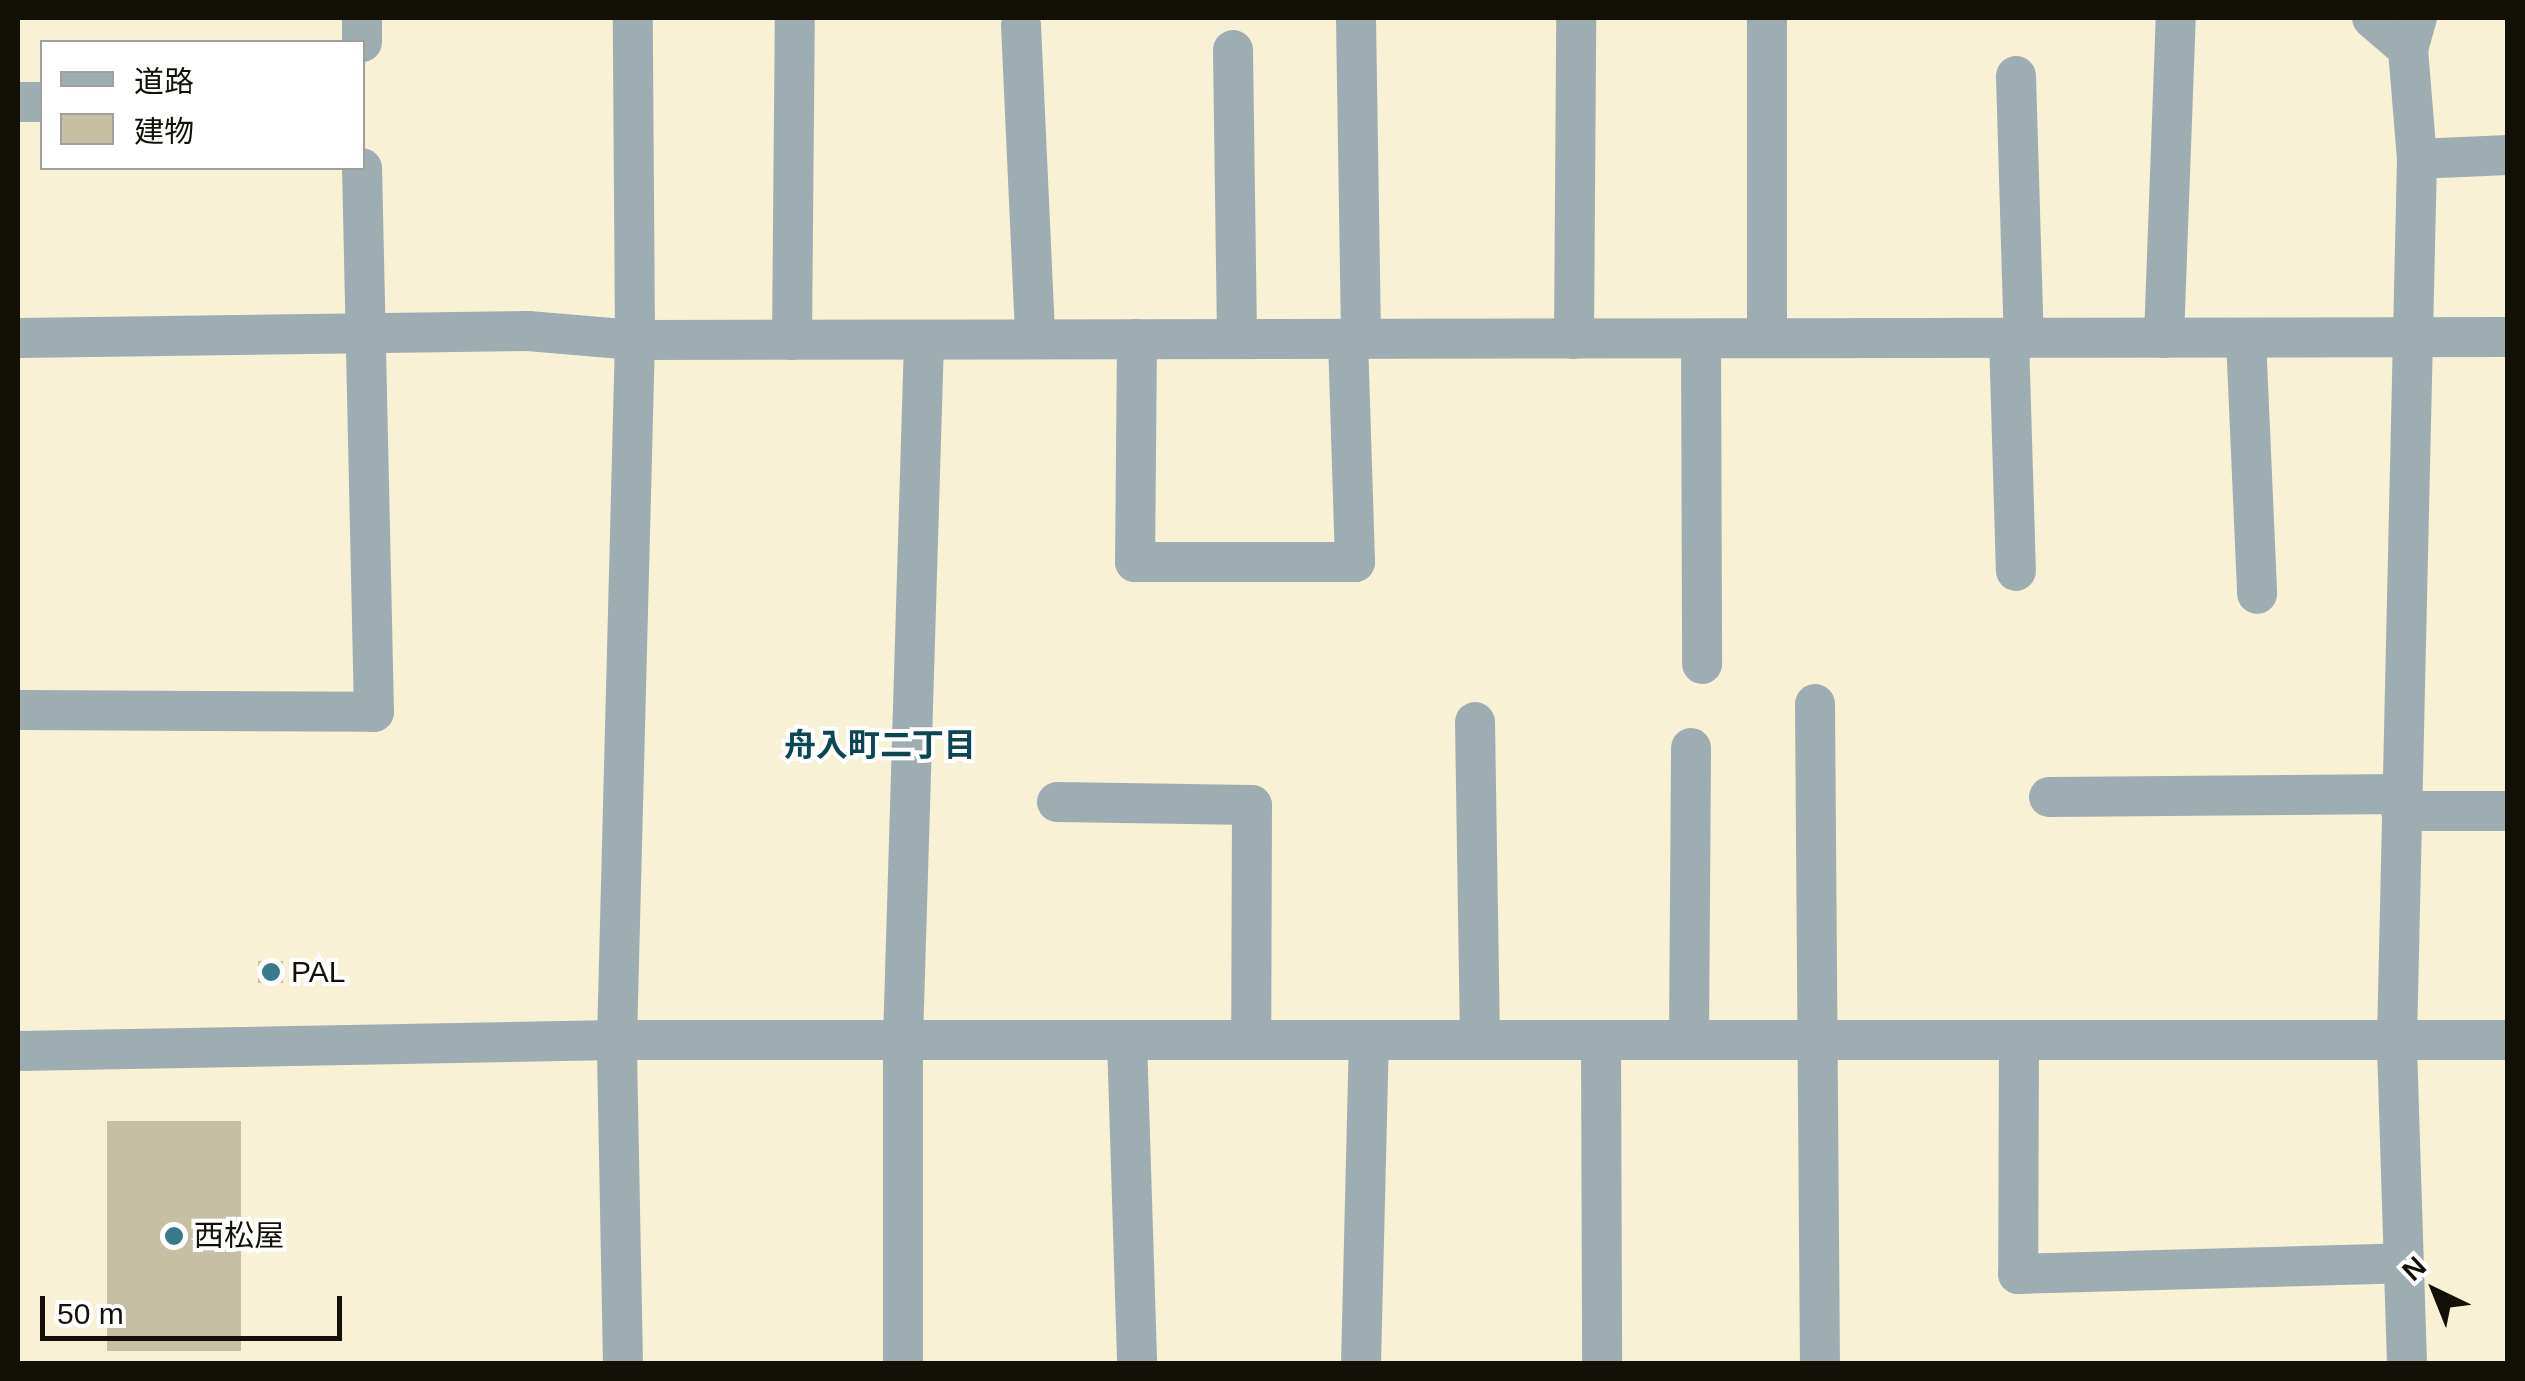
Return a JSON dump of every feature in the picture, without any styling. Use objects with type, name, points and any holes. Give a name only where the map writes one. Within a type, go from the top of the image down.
[{"type":"street","points":[[623,1364],[617,1040],[635,340],[633,18]]},
{"type":"street","points":[[792,340],[795,18]]},
{"type":"street","points":[[1137,339],[1135,562],[1355,562],[1356,18]]},
{"type":"street","points":[[1574,339],[1576,18]]},
{"type":"street","points":[[1767,18],[1768,338]]},
{"type":"street","points":[[2164,338],[2176,18]]},
{"type":"street","points":[[2372,18],[2413,33],[2417,159],[2397,1040],[2407,1364]]},
{"type":"street","points":[[1021,25],[1035,340]]},
{"type":"street","points":[[1233,50],[1237,339]]},
{"type":"street","points":[[2016,76],[2016,571]]},
{"type":"street","points":[[2417,159],[2508,156]]},
{"type":"street","points":[[18,710],[374,712],[362,333],[362,170]]},
{"type":"street","points":[[18,338],[528,331],[635,340],[2508,337]]},
{"type":"street","points":[[2246,338],[2258,594]]},
{"type":"street","points":[[1701,339],[1702,664]]},
{"type":"street","points":[[904,1364],[903,1040],[924,340]]},
{"type":"street","points":[[1815,704],[1821,1040],[1820,1364]]},
{"type":"street","points":[[1475,722],[1480,1040]]},
{"type":"street","points":[[1690,1040],[1691,748]]},
{"type":"street","points":[[2049,797],[2401,803],[2508,811]]},
{"type":"street","points":[[1058,802],[1252,805],[1250,1040]]},
{"type":"street","points":[[18,1051],[617,1040],[2508,1040]]},
{"type":"street","points":[[1127,1040],[1137,1364]]},
{"type":"street","points":[[1361,1364],[1370,1040]]},
{"type":"street","points":[[1601,1040],[1602,1364]]},
{"type":"street","points":[[2019,1040],[2018,1274],[2404,1263]]},
{"type":"building","name":"PAL","points":[[258,961],[283,961],[283,983],[258,983]]},
{"type":"building","name":"西松屋","points":[[107,1121],[241,1121],[241,1351],[107,1351]]},
{"type":"place","name":"PAL","points":[[271,972]]},
{"type":"place","name":"西松屋","points":[[174,1236]]},
{"type":"district","name":"舟入町二丁目","points":[[880,745]]}]
